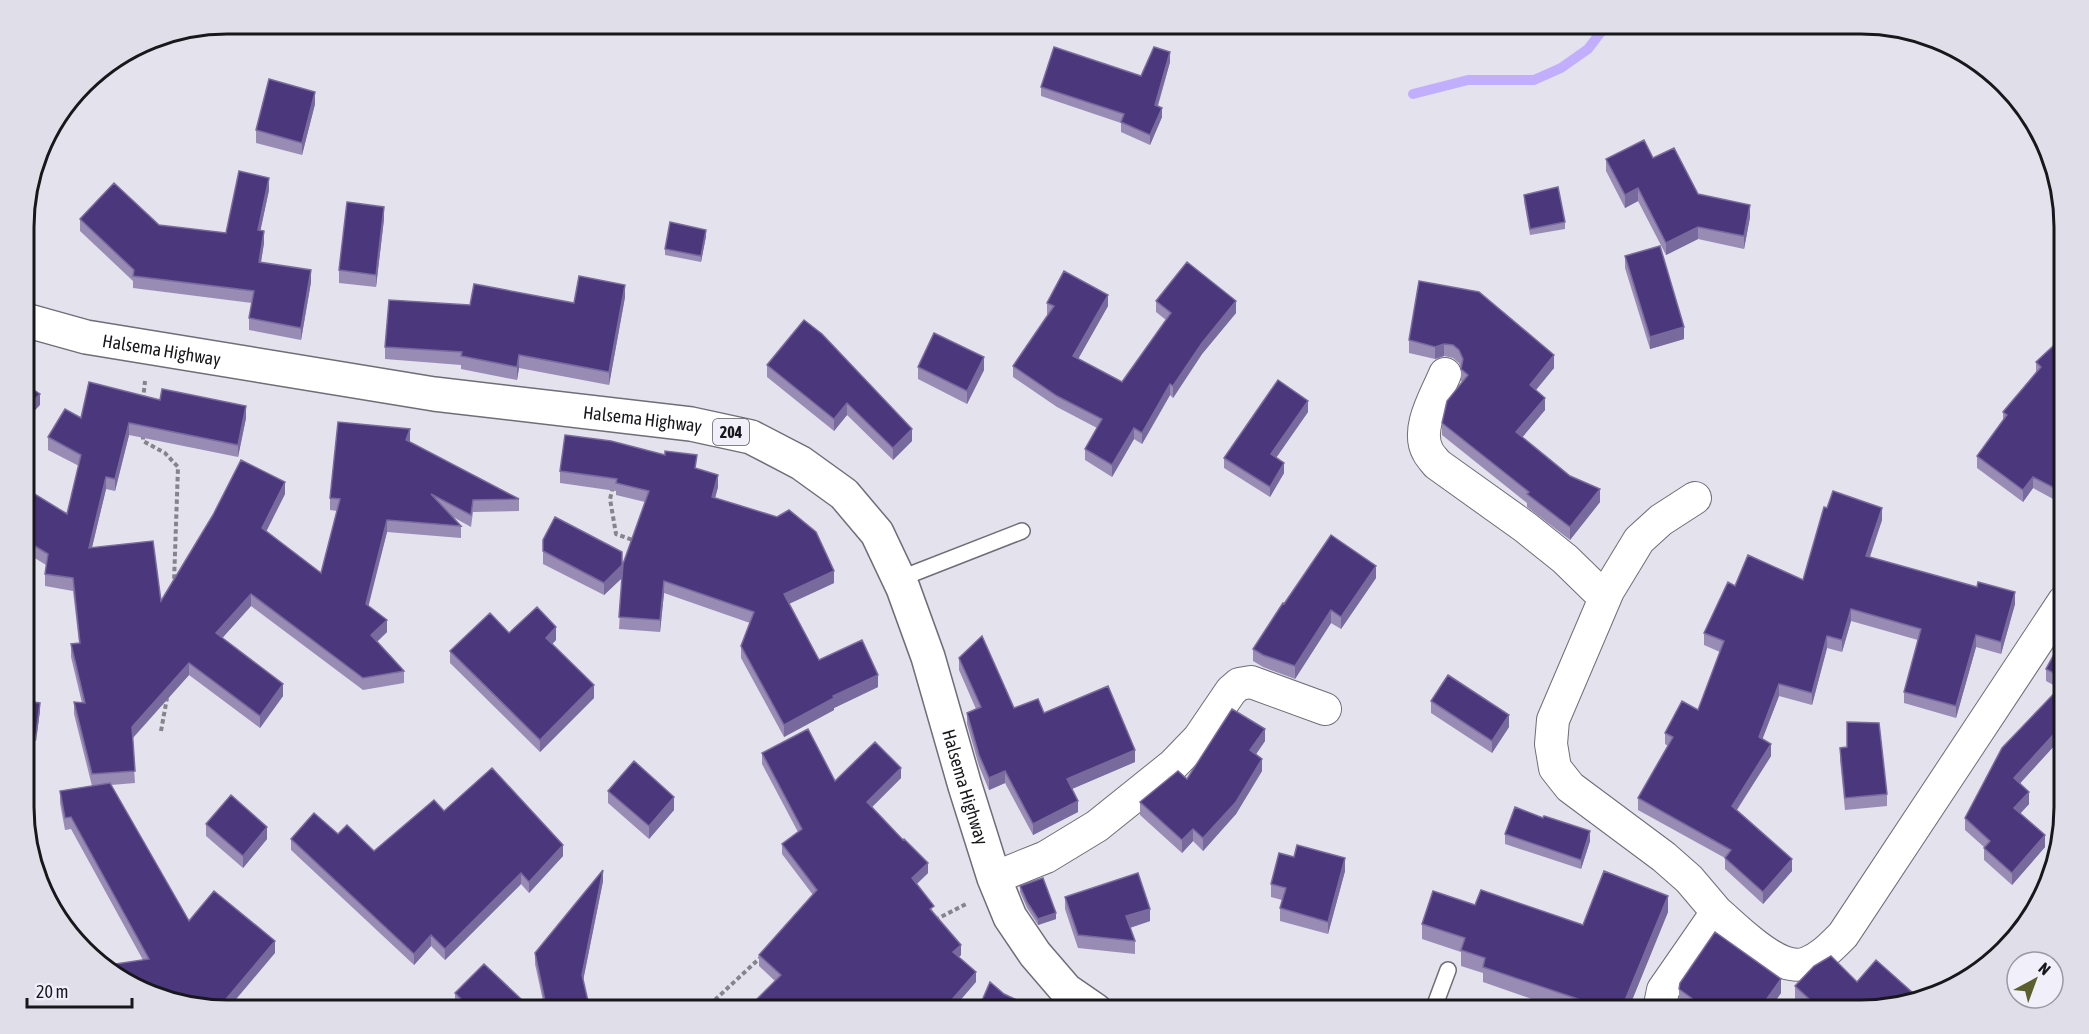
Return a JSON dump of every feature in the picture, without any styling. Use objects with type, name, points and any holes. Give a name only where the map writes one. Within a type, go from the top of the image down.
[{"type":"highway","name":"Halsema Highway","points":[[35,323],[86,337],[434,394],[691,424],[751,436],[801,463],[844,494],[877,533],[899,579],[928,657],[965,786],[1010,918],[1035,954],[1066,990],[1080,999]]},
{"type":"street","points":[[1445,374],[1426,422],[1424,441],[1428,452],[1437,464],[1525,527],[1565,559],[1605,598]]},
{"type":"street","points":[[1695,498],[1661,520],[1639,540],[1605,598],[1553,720],[1551,744],[1555,768],[1570,787],[1664,857],[1689,879],[1717,912],[1760,949],[1790,965],[1804,964],[1823,955],[1843,935],[2054,616]]},
{"type":"street","points":[[997,883],[1097,826],[1146,789],[1199,738],[1239,684],[1251,682],[1326,709]]},
{"type":"street","points":[[1661,999],[1663,990],[1717,912]]},
{"type":"lane","points":[[899,579],[1022,531]]},
{"type":"lane","points":[[1438,999],[1448,970]]},
{"type":"path","points":[[142,409],[150,347]]},
{"type":"path","points":[[142,429],[143,441],[165,453],[178,467],[174,586]]},
{"type":"path","points":[[615,478],[610,499],[616,534],[638,542]]},
{"type":"path","points":[[161,731],[168,689]]},
{"type":"path","points":[[930,923],[997,883]]},
{"type":"path","points":[[715,1000],[764,954]]},
{"type":"building","points":[[1054,47],[1141,76],[1154,47],[1170,52],[1155,105],[1162,108],[1150,135],[1121,122],[1124,114],[1041,87]]},
{"type":"building","points":[[269,79],[315,92],[302,143],[256,130]]},
{"type":"building","points":[[1644,140],[1653,158],[1674,148],[1698,194],[1750,205],[1744,236],[1698,227],[1666,243],[1638,188],[1625,195],[1606,159]]},
{"type":"building","points":[[239,171],[269,178],[258,230],[264,231],[259,262],[311,270],[301,328],[249,318],[254,291],[133,276],[134,270],[80,219],[114,183],[159,225],[226,233]]},
{"type":"building","points":[[1558,187],[1565,222],[1530,229],[1524,195]]},
{"type":"building","points":[[347,202],[384,207],[376,275],[339,270]]},
{"type":"building","points":[[670,222],[706,230],[701,256],[665,249]]},
{"type":"building","points":[[1660,246],[1684,327],[1650,337],[1625,256]]},
{"type":"building","points":[[1187,262],[1236,301],[1202,343],[1173,386],[1170,384],[1142,433],[1134,428],[1112,465],[1085,449],[1102,419],[1057,396],[1013,366],[1054,306],[1047,303],[1064,271],[1108,295],[1073,356],[1122,382],[1171,313],[1156,301]]},
{"type":"building","points":[[579,276],[625,285],[609,372],[519,355],[517,367],[461,356],[462,352],[385,347],[389,300],[470,305],[474,284],[574,303]]},
{"type":"building","points":[[1419,281],[1479,292],[1554,355],[1530,385],[1545,398],[1516,432],[1570,476],[1600,489],[1570,527],[1442,423],[1447,401],[1468,375],[1461,369],[1463,359],[1459,350],[1453,345],[1444,344],[1435,347],[1409,340]]},
{"type":"building","points":[[804,320],[822,334],[912,429],[893,448],[847,403],[834,419],[767,365]]},
{"type":"building","points":[[934,333],[984,357],[967,391],[918,367]]},
{"type":"building","points":[[2054,345],[2054,488],[2033,477],[2023,490],[1977,456],[2007,415],[2003,412],[2041,367],[2036,362]]},
{"type":"building","points":[[1278,380],[1308,401],[1271,454],[1284,463],[1270,487],[1224,458]]},
{"type":"building","points":[[89,382],[160,400],[162,389],[246,406],[238,445],[129,423],[115,479],[106,477],[89,548],[153,541],[161,601],[213,515],[241,460],[285,482],[262,528],[321,573],[340,499],[330,498],[338,422],[410,429],[406,440],[519,499],[473,500],[471,515],[431,494],[461,526],[387,520],[366,604],[387,620],[371,635],[404,671],[363,678],[251,594],[216,633],[283,684],[260,716],[189,663],[132,727],[135,771],[92,774],[74,702],[85,703],[71,644],[80,643],[73,578],[45,574],[48,554],[34,546],[35,494],[67,514],[81,455],[48,437],[65,409],[81,418]]},
{"type":"building","points":[[35,390],[40,394],[35,399]]},
{"type":"building","points":[[565,435],[611,441],[665,455],[665,451],[697,455],[695,468],[718,475],[712,497],[777,517],[789,510],[816,532],[834,571],[784,594],[819,660],[862,640],[878,675],[833,696],[834,698],[784,725],[741,646],[754,612],[664,581],[660,620],[619,617],[623,564],[649,491],[616,483],[617,479],[560,471]]},
{"type":"building","points":[[1833,491],[1882,508],[1866,556],[1977,587],[1978,582],[2015,592],[2001,642],[1976,635],[1956,706],[1904,692],[1921,629],[1851,609],[1842,640],[1827,636],[1812,693],[1779,684],[1759,737],[1771,744],[1732,806],[1792,859],[1763,892],[1725,858],[1731,850],[1638,798],[1673,737],[1665,733],[1682,701],[1698,710],[1724,641],[1704,633],[1728,582],[1735,586],[1748,555],[1803,580],[1824,507],[1827,508]]},
{"type":"building","points":[[555,517],[622,552],[622,565],[604,583],[543,551],[543,540]]},
{"type":"building","points":[[1331,535],[1376,566],[1341,617],[1331,610],[1295,666],[1263,655],[1253,649],[1283,603]]},
{"type":"building","points":[[537,607],[556,627],[546,638],[594,685],[540,740],[450,651],[490,613],[509,633]]},
{"type":"building","points":[[982,636],[1014,708],[1038,699],[1044,713],[1108,686],[1135,750],[1067,779],[1078,801],[1033,824],[1005,771],[989,778],[979,755],[967,713],[981,707],[959,658]]},
{"type":"building","points":[[2054,654],[2054,673],[2046,669]]},
{"type":"building","points":[[1448,675],[1509,715],[1492,741],[1431,701]]},
{"type":"building","points":[[2054,694],[2054,734],[2014,778],[2029,792],[2014,808],[2045,835],[2012,873],[1984,848],[1990,841],[1965,818],[2002,748]]},
{"type":"building","points":[[34,702],[40,703],[36,734],[34,734]]},
{"type":"building","points":[[1232,709],[1265,729],[1250,750],[1262,759],[1236,802],[1203,838],[1193,829],[1182,840],[1140,802],[1178,771],[1187,779]]},
{"type":"building","points":[[1847,722],[1879,723],[1887,794],[1845,798],[1840,748],[1847,747]]},
{"type":"building","points":[[808,729],[835,781],[875,742],[901,768],[867,802],[928,863],[912,878],[934,906],[930,909],[961,945],[953,952],[976,972],[952,1000],[756,1000],[781,975],[759,955],[817,890],[782,844],[802,829],[762,753]]},
{"type":"building","points":[[634,761],[674,797],[649,826],[608,791]]},
{"type":"building","points":[[492,768],[563,845],[529,882],[521,873],[445,949],[431,935],[414,954],[291,839],[314,813],[338,834],[347,825],[374,851],[434,800],[444,811]]},
{"type":"building","points":[[110,783],[189,921],[214,891],[275,941],[226,1000],[202,998],[165,989],[142,980],[116,964],[149,959],[71,817],[65,818],[60,791]]},
{"type":"building","points":[[231,795],[267,827],[243,856],[206,824]]},
{"type":"building","points":[[1515,807],[1543,818],[1544,816],[1590,831],[1581,860],[1505,834]]},
{"type":"building","points":[[1297,845],[1345,858],[1328,922],[1280,908],[1286,888],[1271,884],[1279,853],[1294,857]]},
{"type":"building","points":[[603,870],[582,975],[588,1000],[545,1000],[535,953]]},
{"type":"building","points":[[1604,871],[1668,896],[1625,999],[1578,999],[1483,967],[1485,958],[1461,950],[1465,938],[1422,924],[1433,891],[1475,905],[1481,890],[1583,925]]},
{"type":"building","points":[[1138,873],[1150,909],[1126,916],[1135,941],[1078,935],[1065,897]]},
{"type":"building","points":[[1043,878],[1056,913],[1038,919],[1020,886]]},
{"type":"building","points":[[1715,932],[1781,979],[1767,999],[1693,999],[1679,989],[1680,983]]},
{"type":"building","points":[[1831,956],[1857,982],[1876,960],[1912,992],[1874,999],[1809,999],[1795,986],[1814,966]]},
{"type":"building","points":[[484,964],[521,999],[462,1000],[455,993]]},
{"type":"building","points":[[990,982],[1004,994],[1016,1000],[982,1000]]},
{"type":"waterway","points":[[1413,94],[1468,80],[1534,80],[1561,68],[1588,49],[1599,34]]}]
